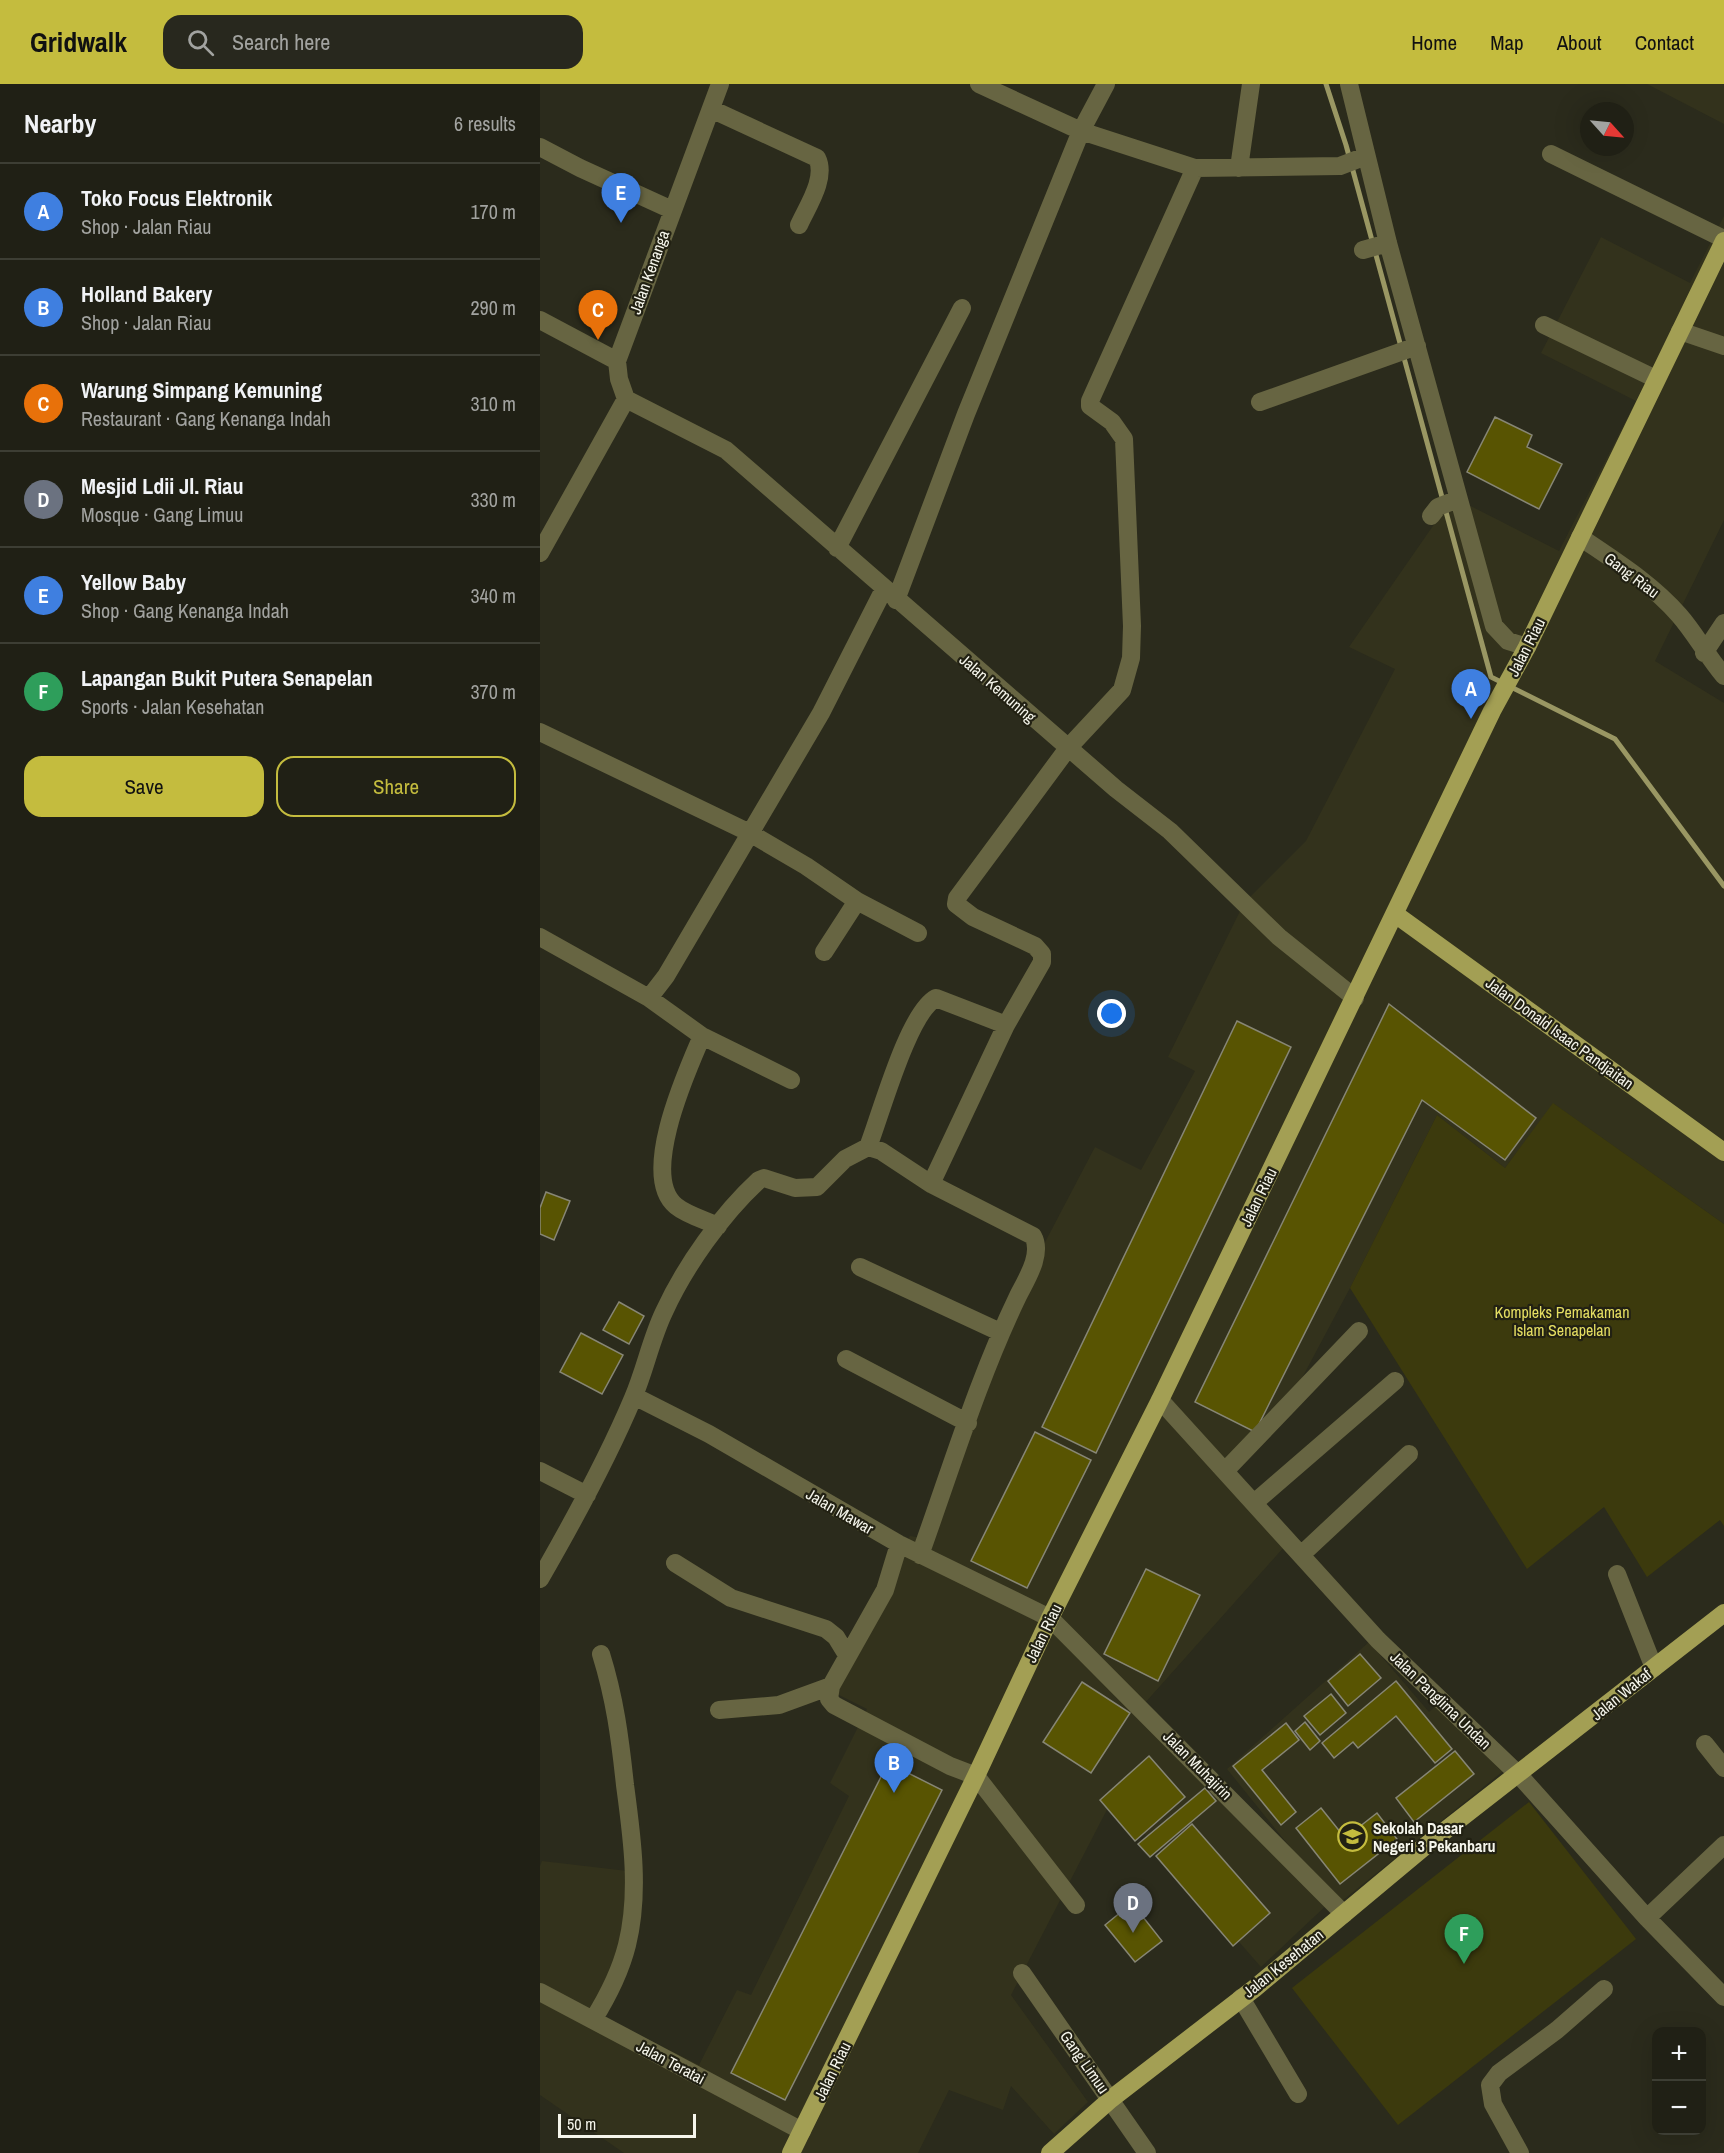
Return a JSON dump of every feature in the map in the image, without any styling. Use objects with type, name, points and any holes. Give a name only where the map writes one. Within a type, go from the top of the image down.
[{"type":"main road","name":"Jalan Riau","points":[[791,2153],[1724,240]]},
{"type":"main road","name":"Jalan Donald Isaac Pandjaitan","points":[[1395,914],[1724,1152]]},
{"type":"main road","name":"Jalan Wakaf","points":[[1519,1775],[1724,1613]]},
{"type":"main road","name":"Jalan Kesehatan","points":[[1050,2153],[1111,2099],[1241,1998],[1424,1847],[1519,1775]]},
{"type":"street","name":"Jalan Kenanga","points":[[617,361],[720,84]]},
{"type":"street","points":[[980,84],[1081,131],[1195,168],[1239,168],[1354,161]]},
{"type":"street","points":[[649,998],[666,976],[748,832],[890,594],[1081,131],[1106,84]]},
{"type":"street","points":[[1239,168],[1251,84]]},
{"type":"street","points":[[1349,84],[1354,161],[1411,349],[1444,506],[1494,626],[1508,641],[1527,647]]},
{"type":"street","points":[[711,109],[817,158],[821,165],[818,182],[799,225]]},
{"type":"street","points":[[540,147],[672,210]]},
{"type":"street","points":[[1551,154],[1724,240]]},
{"type":"street","points":[[931,1184],[1006,1025],[1042,962],[1042,954],[1035,946],[973,917],[956,904],[957,898],[1068,748],[1122,690],[1131,658],[1124,439],[1119,429],[1090,406],[1090,401],[1195,168]]},
{"type":"street","points":[[837,548],[962,308]]},
{"type":"street","points":[[540,320],[617,361],[619,380],[626,399],[540,553]]},
{"type":"street","points":[[1544,326],[1656,379]]},
{"type":"street","points":[[1680,330],[1724,346]]},
{"type":"street","points":[[1260,402],[1411,349]]},
{"type":"street","name":"Jalan Kemuning","points":[[626,399],[726,450],[1068,748],[1170,831],[1279,937],[1355,998]]},
{"type":"street","name":"Gang Riau","points":[[1580,537],[1652,587],[1681,617],[1704,652],[1724,675]]},
{"type":"street","points":[[1704,652],[1724,623]]},
{"type":"street","points":[[540,732],[748,832],[806,866],[856,901],[877,909],[918,933]]},
{"type":"street","points":[[824,952],[856,901]]},
{"type":"street","points":[[540,937],[649,998],[702,1036],[791,1080]]},
{"type":"street","points":[[540,1579],[587,1495],[634,1396],[663,1312],[698,1253],[718,1226],[759,1180],[764,1178],[795,1188],[818,1187],[845,1159],[868,1147],[912,1028],[927,1003],[936,999],[1006,1025]]},
{"type":"street","points":[[702,1036],[678,1092],[663,1160],[663,1184],[665,1192],[676,1206],[718,1226]]},
{"type":"street","points":[[868,1147],[881,1151],[931,1184],[1033,1236],[1036,1241],[1034,1260],[1000,1332],[920,1555]]},
{"type":"street","points":[[860,1267],[1000,1332]]},
{"type":"street","points":[[1225,1471],[1359,1331]]},
{"type":"street","points":[[846,1359],[968,1423]]},
{"type":"street","points":[[1254,1503],[1395,1381]]},
{"type":"street","name":"Jalan Mawar","points":[[634,1396],[709,1434],[899,1544],[1050,1618]]},
{"type":"street","name":"Jalan Panglima Undan","points":[[1160,1400],[1378,1640],[1519,1775],[1647,1918],[1724,1997]]},
{"type":"street","points":[[1301,1555],[1409,1454]]},
{"type":"street","points":[[540,1471],[587,1495]]},
{"type":"street","points":[[899,1544],[885,1590],[831,1686],[829,1699],[834,1705],[950,1766],[976,1776],[1076,1905]]},
{"type":"street","points":[[675,1563],[731,1598],[826,1629],[836,1637],[847,1655]]},
{"type":"street","points":[[1617,1574],[1654,1668]]},
{"type":"street","name":"Jalan Muhajirin","points":[[1050,1618],[1344,1914]]},
{"type":"street","points":[[594,2020],[614,1988],[628,1944],[633,1896],[632,1841],[614,1695],[601,1654]]},
{"type":"street","points":[[719,1710],[779,1705],[831,1686]]},
{"type":"street","points":[[1705,1744],[1724,1768]]},
{"type":"street","points":[[1647,1918],[1724,1845]]},
{"type":"street","name":"Gang Limuu","points":[[1022,1972],[1147,2153]]},
{"type":"street","points":[[1520,2153],[1493,2104],[1490,2085],[1499,2073],[1557,2030],[1604,1989]]},
{"type":"street","name":"Jalan Teratai","points":[[540,1992],[802,2131]]},
{"type":"street","points":[[1241,1998],[1298,2094]]},
{"type":"shaded area","points":[[1647,84],[1724,84],[1724,124]]},
{"type":"shaded area","points":[[1724,216],[1724,520],[1655,661],[1724,703],[1724,1224],[1554,1104],[1505,1168],[1437,1115],[1294,1393],[1223,1466],[1293,1537],[1144,1704],[1332,1900],[1261,1967],[1113,1798],[1011,1995],[1088,2102],[1054,2134],[1011,2086],[1003,2110],[949,2090],[918,2153],[624,2153],[540,2095],[540,1866],[542,1861],[636,1872],[602,2016],[699,2065],[737,1990],[751,1995],[849,1796],[830,1783],[867,1709],[831,1691],[910,1536],[929,1539],[1042,1248],[1095,1147],[1141,1170],[1195,1071],[1168,1057],[1244,903],[1306,841],[1395,669],[1349,647],[1453,497],[1559,551],[1636,401],[1541,353],[1601,237],[1690,283]]},
{"type":"shaded area","name":"Sekolah Dasar Negeri 3 Pekanbaru","points":[[1369,1642],[1429,1712],[1444,1699],[1507,1768],[1337,1905],[1227,1769]]},
{"type":"green space","name":"Kompleks Pemakaman Islam Senapelan","points":[[1553,1103],[1724,1224],[1724,1526],[1720,1520],[1647,1577],[1604,1507],[1527,1569],[1350,1288],[1437,1115],[1505,1168]]},
{"type":"green space","points":[[1529,1802],[1636,1939],[1398,2125],[1292,1988]]},
{"type":"building","points":[[1495,417],[1532,435],[1527,447],[1562,464],[1539,509],[1467,472]]},
{"type":"building","points":[[1389,1004],[1536,1118],[1505,1160],[1422,1100],[1255,1432],[1195,1402]]},
{"type":"building","points":[[1237,1021],[1291,1047],[1096,1453],[1042,1427]]},
{"type":"building","points":[[546,1192],[570,1201],[554,1240],[540,1234],[540,1208]]},
{"type":"building","points":[[619,1302],[644,1316],[629,1344],[603,1330]]},
{"type":"building","points":[[581,1333],[623,1355],[602,1394],[560,1372]]},
{"type":"building","points":[[1035,1432],[1091,1460],[1027,1588],[971,1561]]},
{"type":"building","points":[[1146,1569],[1200,1595],[1158,1681],[1104,1654]]},
{"type":"building","points":[[1360,1654],[1381,1678],[1348,1706],[1328,1681]]},
{"type":"building","points":[[1396,1681],[1452,1749],[1435,1763],[1396,1716],[1358,1748],[1353,1742],[1334,1758],[1322,1743]]},
{"type":"building","points":[[1082,1682],[1130,1713],[1091,1773],[1043,1742]]},
{"type":"building","points":[[1331,1694],[1346,1713],[1320,1735],[1304,1716]]},
{"type":"building","points":[[1305,1722],[1320,1741],[1310,1750],[1295,1731]]},
{"type":"building","points":[[1286,1723],[1299,1740],[1262,1770],[1296,1812],[1281,1825],[1233,1766]]},
{"type":"building","points":[[1455,1751],[1474,1774],[1414,1822],[1396,1798]]},
{"type":"building","points":[[1149,1756],[1185,1797],[1135,1841],[1100,1800]]},
{"type":"building","points":[[888,1763],[942,1790],[785,2100],[731,2073]]},
{"type":"building","points":[[1205,1788],[1216,1801],[1150,1857],[1138,1844]]},
{"type":"building","points":[[1321,1808],[1345,1838],[1377,1813],[1397,1839],[1340,1884],[1296,1828]]},
{"type":"building","points":[[1192,1824],[1270,1913],[1233,1946],[1156,1856]]},
{"type":"building","points":[[1132,1903],[1162,1941],[1135,1962],[1105,1925]]},
{"type":"waterway","points":[[1326,84],[1346,145],[1491,677],[1615,739],[1724,886]]},
{"type":"place","name":"Yellow Baby","points":[[621,223]]},
{"type":"place","name":"Warung Simpang Kemuning","points":[[598,340]]},
{"type":"place","name":"Toko Focus Elektronik","points":[[1471,719]]},
{"type":"place","name":"Holland Bakery","points":[[894,1793]]},
{"type":"place","name":"Sekolah Dasar Negeri 3 Pekanbaru","points":[[1352,1837]]},
{"type":"place","name":"Mesjid Ldii Jl. Riau","points":[[1133,1933]]},
{"type":"place","name":"Lapangan Bukit Putera Senapelan","points":[[1464,1964]]}]
